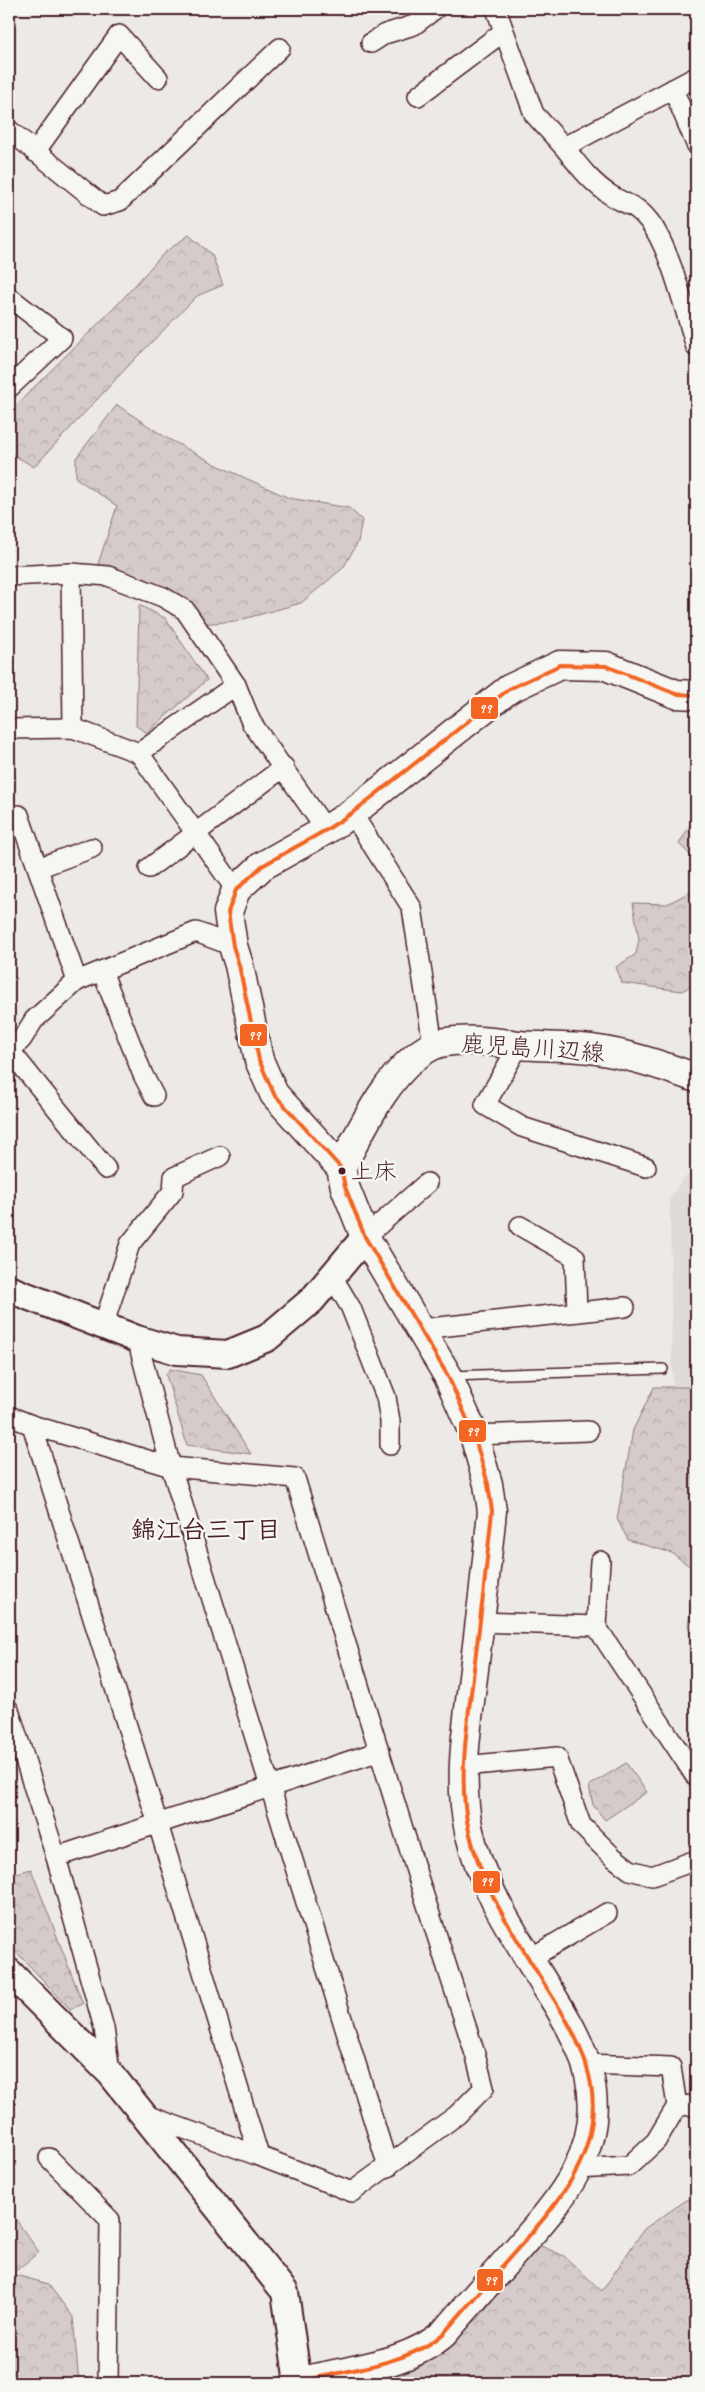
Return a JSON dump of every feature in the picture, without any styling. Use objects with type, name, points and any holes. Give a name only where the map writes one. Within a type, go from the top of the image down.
[{"type":"main road","points":[[297,2383],[400,2358],[436,2340],[552,2210],[564,2194],[578,2169],[588,2144],[592,2124],[592,2100],[585,2064],[570,2027],[495,1901],[481,1869],[469,1830],[464,1766],[492,1511],[488,1484],[474,1435],[448,1376],[365,1237],[345,1187],[340,1168],[274,1094],[259,1060],[239,966],[232,946],[228,912],[236,890],[262,866],[352,813],[508,689],[560,665],[606,666],[676,694],[696,695]]},
{"type":"main road","name":"鹿児島川辺線","points":[[340,1168],[372,1109],[399,1071],[433,1045],[461,1041],[492,1040],[519,1045],[589,1048],[633,1056],[696,1078]]},
{"type":"street","points":[[371,43],[385,34],[414,25],[435,9]]},
{"type":"street","points":[[496,9],[534,114],[564,147],[583,173],[612,196],[633,205],[650,222],[666,254],[696,347]]},
{"type":"street","points":[[418,96],[503,32]]},
{"type":"street","points":[[35,152],[119,35],[158,78]]},
{"type":"street","points":[[9,130],[103,206],[120,200],[280,48]]},
{"type":"street","points":[[564,147],[696,77]]},
{"type":"street","points":[[673,89],[696,144]]},
{"type":"street","points":[[9,297],[62,338],[9,388]]},
{"type":"street","points":[[9,576],[71,573],[108,576],[163,597],[184,610],[236,685],[251,722],[326,830]]},
{"type":"street","points":[[71,573],[73,728]]},
{"type":"street","points":[[139,753],[236,685]]},
{"type":"street","points":[[9,729],[73,728],[139,753],[236,890]]},
{"type":"street","points":[[149,868],[284,767]]},
{"type":"street","points":[[352,813],[412,908],[433,1045]]},
{"type":"street","points":[[19,815],[77,981]]},
{"type":"street","points":[[38,868],[92,848]]},
{"type":"street","points":[[106,1169],[12,1042],[77,981],[196,932],[232,946]]},
{"type":"street","points":[[102,971],[143,1075],[154,1096]]},
{"type":"street","points":[[519,1045],[485,1105],[522,1128],[646,1167]]},
{"type":"street","points":[[103,1326],[130,1244],[173,1192],[174,1177],[220,1156]]},
{"type":"street","points":[[9,1289],[137,1340],[177,1351],[228,1354],[267,1338],[312,1300],[365,1237],[427,1182]]},
{"type":"street","points":[[520,1226],[575,1257],[577,1312]]},
{"type":"street","points":[[332,1276],[351,1308],[386,1397],[390,1421],[390,1446]]},
{"type":"street","points":[[420,1329],[625,1307]]},
{"type":"street","points":[[137,1340],[171,1467],[388,2167]]},
{"type":"street","points":[[9,1416],[32,1425],[171,1467],[295,1478],[417,1874],[476,2057],[484,2088],[457,2115],[352,2192],[143,2114]]},
{"type":"street","points":[[32,1425],[158,1824],[259,2156]]},
{"type":"street","points":[[474,1435],[588,1431]]},
{"type":"street","points":[[600,1561],[596,1626],[696,1778]]},
{"type":"street","points":[[480,1622],[596,1626]]},
{"type":"street","points":[[9,1710],[56,1857],[104,2028],[110,2073]]},
{"type":"street","points":[[56,1857],[272,1788],[380,1751]]},
{"type":"street","points":[[464,1766],[557,1757],[581,1826],[613,1858],[630,1870],[652,1876],[696,1860]]},
{"type":"street","points":[[529,1959],[607,1913]]},
{"type":"street","points":[[9,1972],[110,2073],[285,2292],[297,2383]]},
{"type":"street","points":[[578,2169],[629,2166],[656,2141],[677,2106],[671,2067],[585,2064]]},
{"type":"street","points":[[677,2106],[696,2105]]},
{"type":"street","points":[[50,2158],[110,2220],[108,2383]]},
{"type":"lane","points":[[448,1376],[663,1369]]},
{"type":"shaded area","points":[[696,1170],[696,1491],[678,1468],[672,1361],[670,1198],[683,1179]]},
{"type":"green space","points":[[189,235],[212,255],[223,285],[197,296],[131,363],[34,467],[9,452],[9,412],[117,305],[164,253]]},
{"type":"green space","points":[[117,405],[165,437],[217,465],[289,498],[349,508],[362,520],[358,542],[343,568],[301,603],[236,621],[200,624],[98,564],[117,506],[76,478],[76,458]]},
{"type":"green space","points":[[139,605],[165,618],[207,680],[147,733],[136,726]]},
{"type":"green space","points":[[696,816],[696,860],[679,844]]},
{"type":"green space","points":[[696,889],[696,983],[682,991],[622,983],[616,967],[636,954],[639,939],[633,903],[667,904]]},
{"type":"green space","points":[[170,1369],[201,1375],[251,1454],[187,1445],[166,1375]]},
{"type":"green space","points":[[654,1387],[688,1387],[696,1397],[696,1571],[672,1553],[628,1540],[617,1519],[633,1430]]},
{"type":"green space","points":[[696,1572],[696,1641],[688,1627]]},
{"type":"green space","points":[[626,1763],[647,1792],[605,1820],[593,1805],[589,1786]]},
{"type":"green space","points":[[31,1869],[83,2004],[70,2009],[9,1944],[9,1875]]},
{"type":"green space","points":[[696,2196],[696,2383],[354,2383],[395,2376],[478,2319],[536,2244],[564,2256],[602,2291],[644,2229],[685,2201]]},
{"type":"green space","points":[[9,2210],[39,2252],[12,2274],[48,2284],[73,2317],[79,2383],[9,2383]]},
{"type":"transit line","name":"99","points":[[295,2383],[374,2366],[393,2360],[412,2353],[444,2333],[547,2215],[562,2194],[575,2173],[585,2151],[591,2127],[593,2102],[586,2063],[571,2028],[522,1948],[491,1892],[482,1872],[469,1831],[464,1790],[465,1750],[492,1511],[488,1484],[474,1435],[448,1376],[365,1237],[345,1187],[341,1168],[274,1094],[259,1060],[239,965],[233,946],[228,912],[236,890],[262,866],[352,813],[509,689],[560,665],[606,666],[676,694],[696,695]]},
{"type":"place","name":"上床","points":[[342,1171]]},
{"type":"district","name":"錦江台三丁目","points":[[206,1529]]}]
